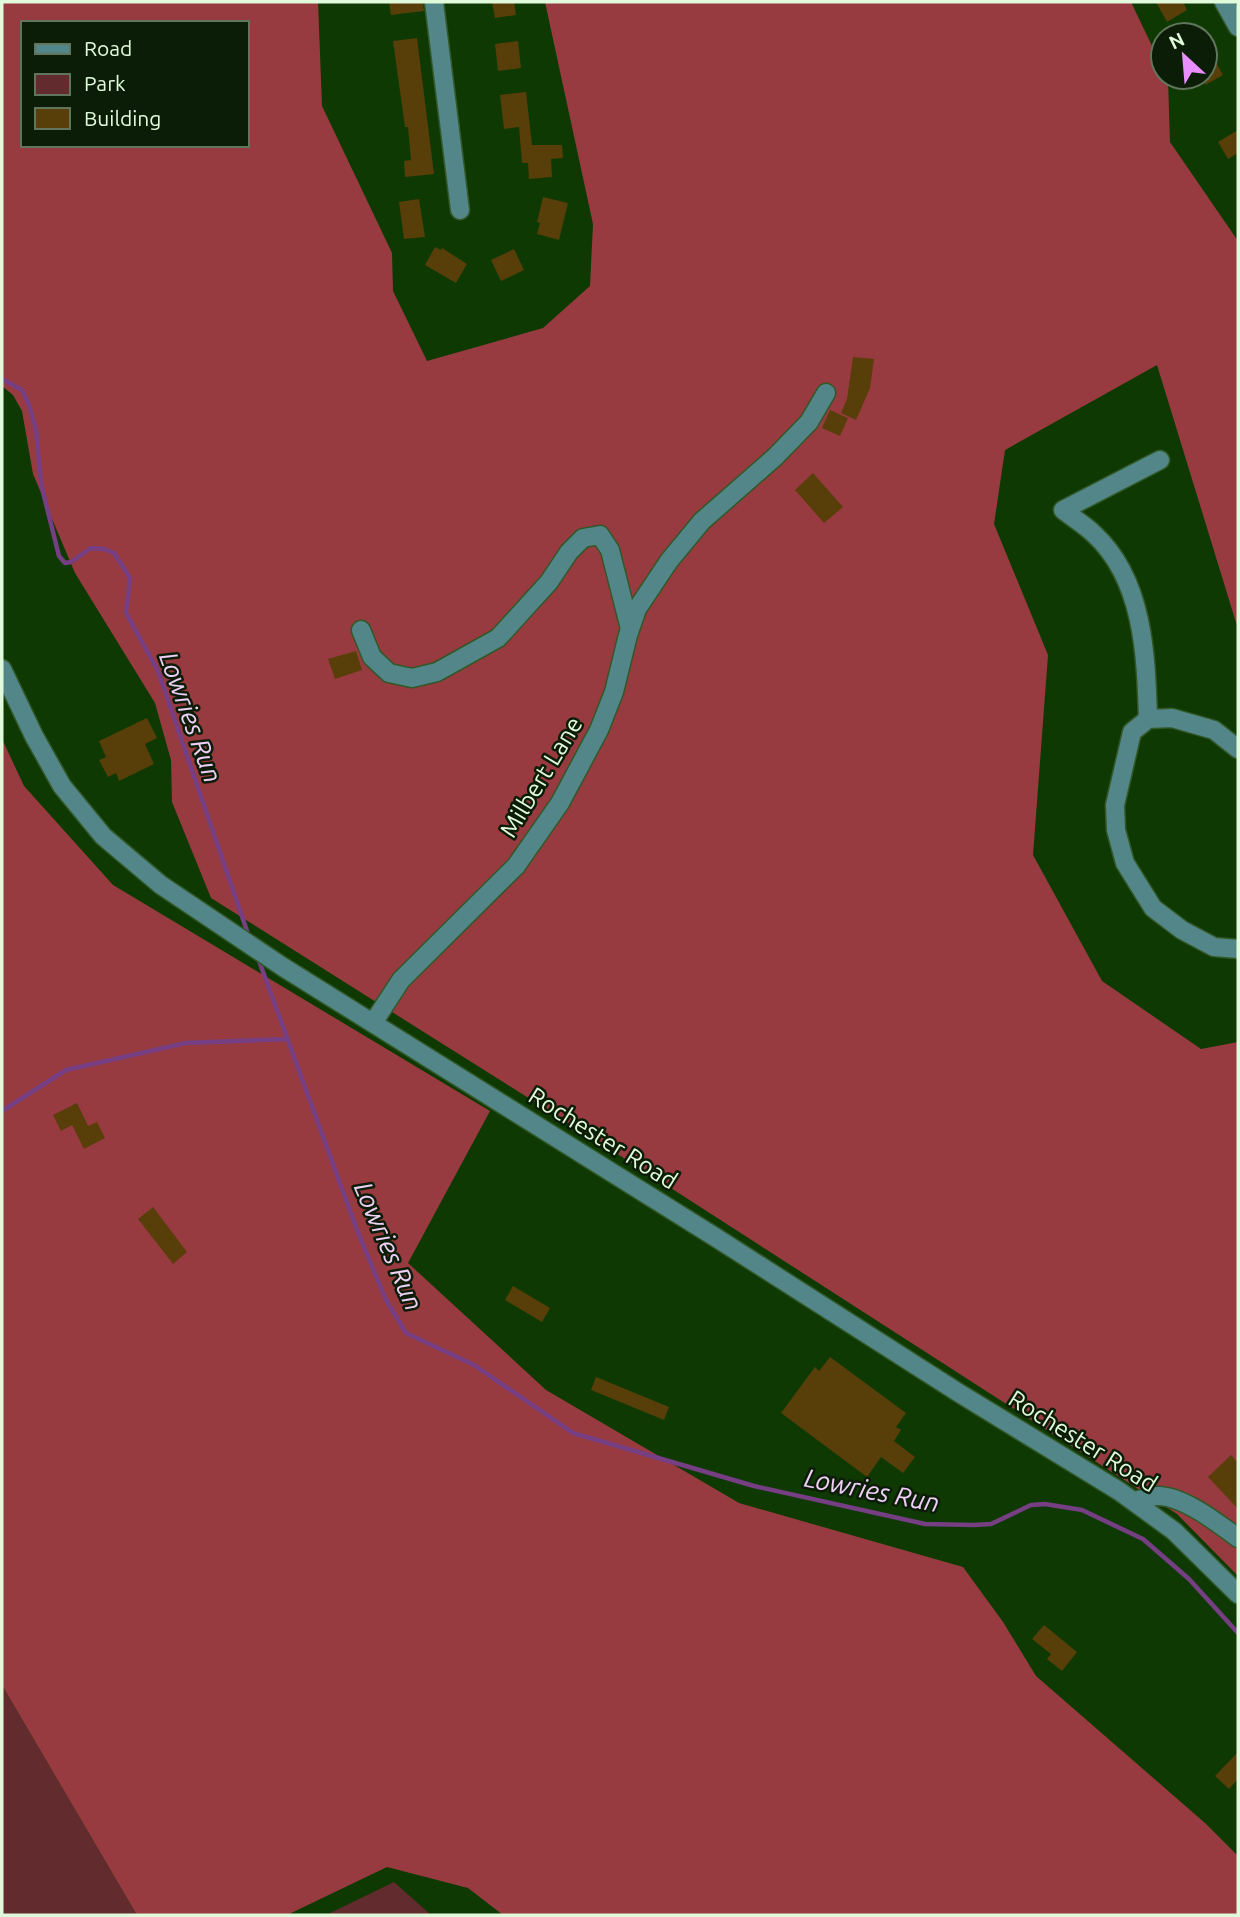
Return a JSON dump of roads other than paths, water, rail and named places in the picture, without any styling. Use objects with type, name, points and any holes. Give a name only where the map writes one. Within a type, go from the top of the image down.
[{"type":"street","points":[[434,2],[460,210]]},
{"type":"street","name":"Milbert Lane","points":[[373,1023],[401,980],[516,866],[560,803],[599,730],[614,692],[637,609],[649,588],[702,521],[775,457],[809,422],[825,393]]},
{"type":"street","points":[[1148,719],[1141,626],[1131,592],[1114,558],[1095,535],[1063,510],[1160,460]]},
{"type":"street","name":"Milbert Lane","points":[[361,630],[372,657],[389,673],[412,678],[437,672],[498,638],[549,583],[569,552],[583,538],[600,535],[610,550],[630,629]]},
{"type":"street","name":"Rochester Road","points":[[2,669],[62,786],[103,836],[161,884],[224,928],[373,1023],[1134,1501],[1174,1531],[1238,1594]]},
{"type":"street","points":[[1238,749],[1214,730],[1172,718],[1148,719],[1132,732],[1115,805],[1116,830],[1125,863],[1153,908],[1182,930],[1214,947],[1238,949]]},
{"type":"street","points":[[1134,1501],[1158,1496],[1179,1502],[1211,1519],[1238,1538]]},
{"type":"waterway","name":"Lowries Run","points":[[2,379],[22,390],[29,405],[36,430],[41,484],[59,556],[65,563],[71,562],[91,548],[104,549],[114,553],[130,578],[126,613],[158,671],[248,934]]},
{"type":"waterway","name":"Lowries Run","points":[[258,958],[357,1230],[386,1300],[406,1333],[474,1365],[573,1433],[754,1486],[925,1524],[991,1524],[1031,1505],[1045,1504],[1082,1510],[1143,1539],[1189,1579],[1238,1633]]},
{"type":"waterway","points":[[2,1111],[66,1070],[186,1043],[288,1039]]}]
